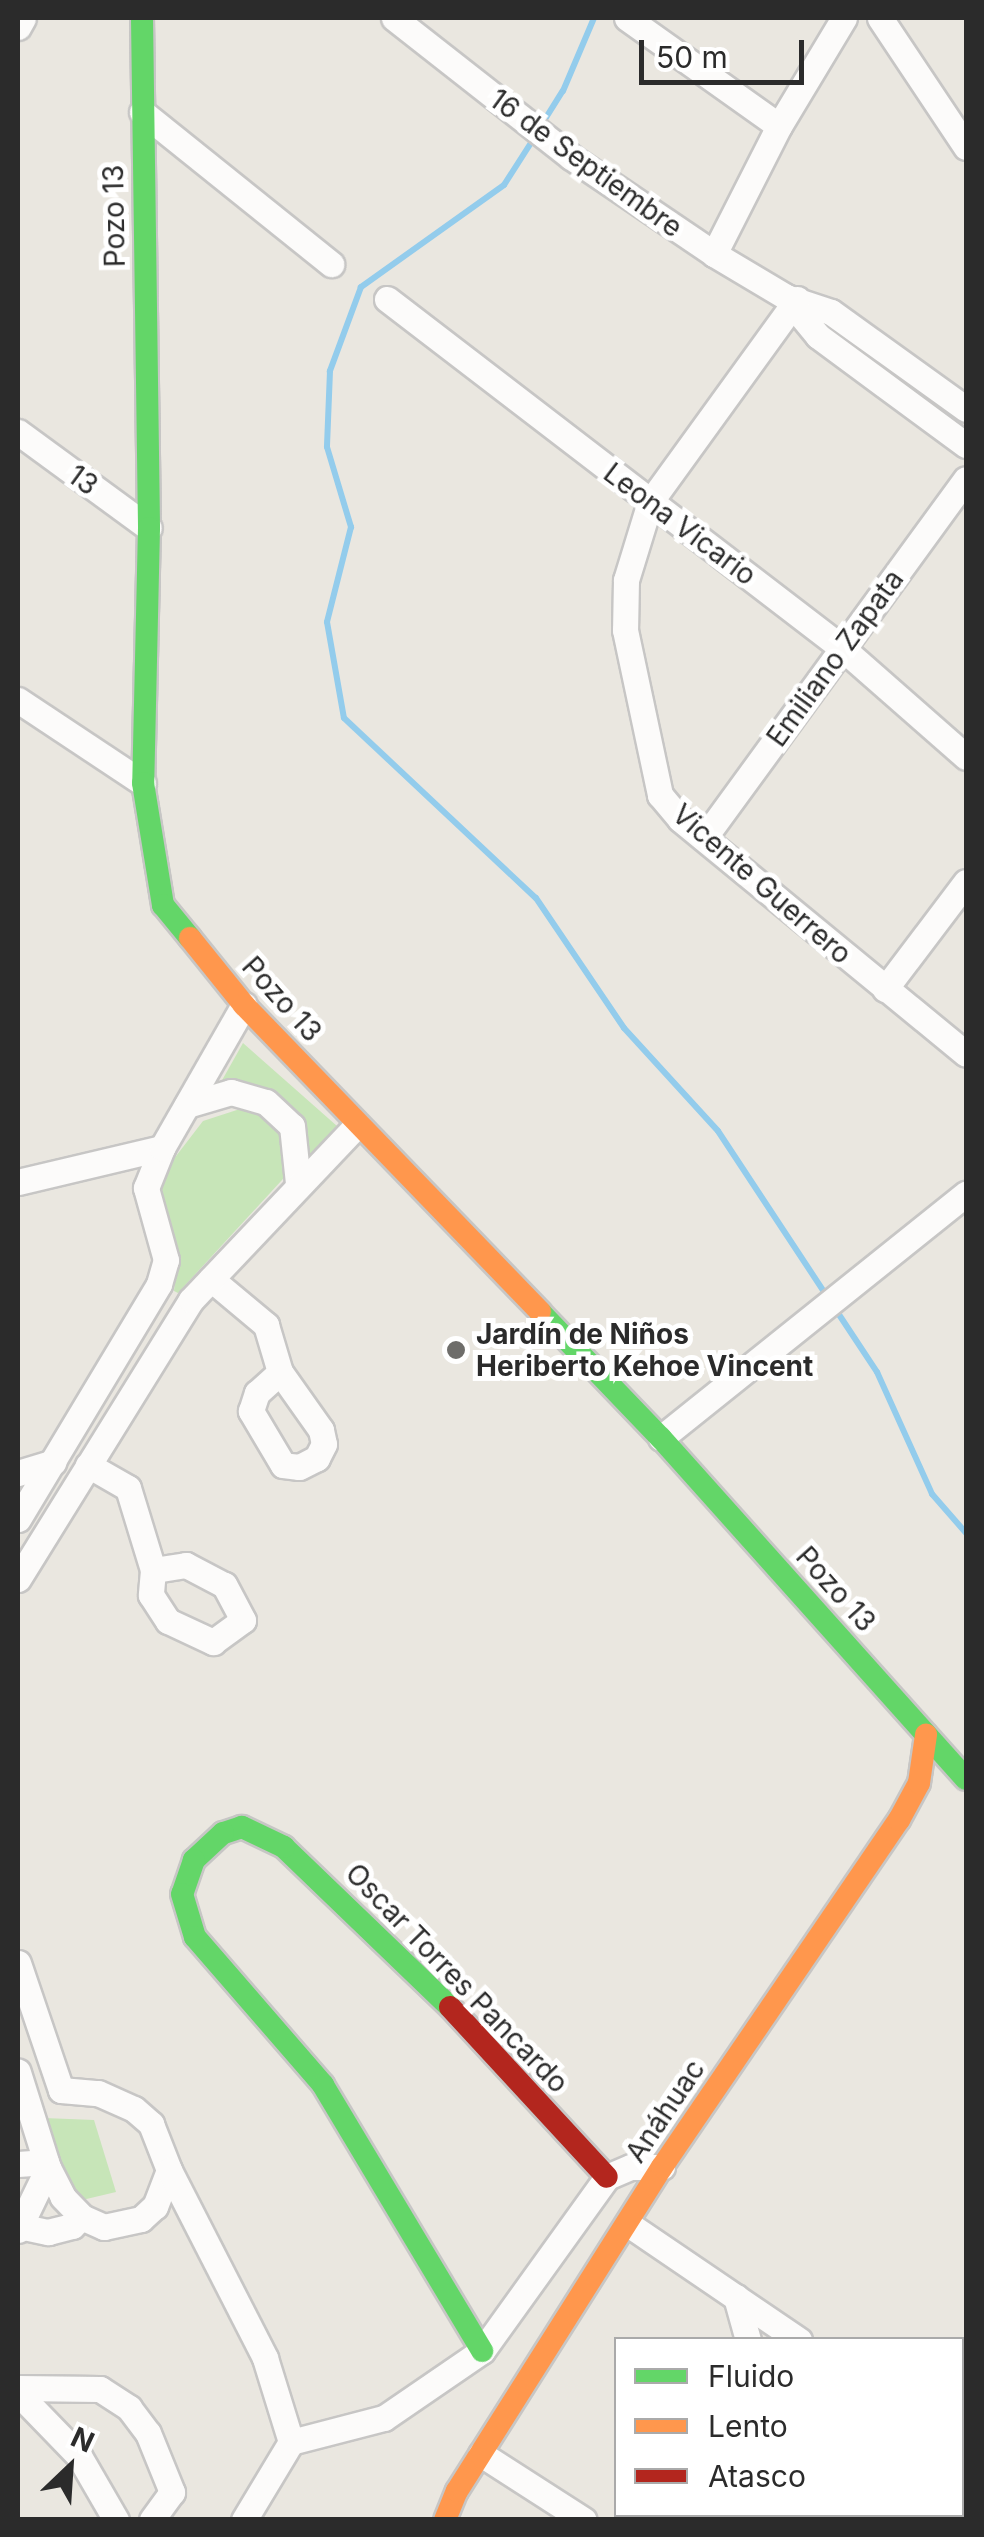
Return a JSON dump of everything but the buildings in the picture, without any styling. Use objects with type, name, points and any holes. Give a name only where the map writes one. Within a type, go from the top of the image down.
[{"type":"main road","name":"Pozo 13","points":[[142,18],[149,528],[143,783],[163,904],[244,1005],[661,1438],[966,1779]]},
{"type":"main road","name":"Anáhuac","points":[[445,2520],[482,2454],[662,2167],[900,1820],[919,1783],[926,1734]]},
{"type":"main road","name":"Oscar Torres Pancardo","points":[[482,2351],[323,2085],[195,1938],[182,1894],[194,1860],[223,1832],[242,1828],[284,1847],[418,1972],[607,2177]]},
{"type":"street","points":[[18,27],[23,18]]},
{"type":"street","name":"16 de Septiembre","points":[[394,18],[571,157],[791,301],[831,312],[966,409]]},
{"type":"street","points":[[627,18],[779,126]]},
{"type":"street","points":[[714,254],[779,126],[844,18]]},
{"type":"street","points":[[880,18],[966,147]]},
{"type":"street","points":[[142,112],[331,264]]},
{"type":"street","name":"Leona Vicario","points":[[387,299],[842,648],[966,757]]},
{"type":"street","name":"16 de Septiembre","points":[[791,301],[818,336],[966,445]]},
{"type":"street","name":"Vicente Guerrero","points":[[791,301],[650,502],[626,580],[626,630],[660,795],[704,838],[966,1054]]},
{"type":"street","name":"13","points":[[18,432],[149,528]]},
{"type":"street","name":"Emiliano Zapata","points":[[704,838],[966,478]]},
{"type":"street","points":[[18,700],[143,783]]},
{"type":"street","points":[[885,989],[966,882]]},
{"type":"street","points":[[18,1519],[159,1284],[166,1260],[146,1188],[162,1148],[244,1005]]},
{"type":"street","points":[[187,1105],[231,1092],[266,1102],[292,1126],[298,1183]]},
{"type":"street","points":[[18,1579],[191,1300],[298,1183],[358,1125]]},
{"type":"street","points":[[18,1182],[162,1148]]},
{"type":"street","points":[[661,1438],[966,1194]]},
{"type":"street","points":[[211,1279],[266,1325],[280,1372]]},
{"type":"street","points":[[159,1284],[191,1300]]},
{"type":"street","points":[[18,1473],[53,1462]]},
{"type":"street","points":[[88,1465],[128,1488],[153,1570]]},
{"type":"street","points":[[18,1963],[61,2090]]},
{"type":"street","points":[[18,2072],[47,2165],[63,2197],[82,2217],[104,2227],[141,2219],[155,2206],[169,2170]]},
{"type":"street","points":[[30,2105],[61,2090],[98,2093],[134,2108],[151,2124],[169,2170],[231,2282],[266,2358],[291,2442]]},
{"type":"street","points":[[18,2164],[47,2165]]},
{"type":"street","points":[[47,2165],[18,2228],[48,2232],[72,2226],[82,2217]]},
{"type":"street","points":[[244,2520],[291,2442],[384,2418],[482,2351],[607,2177],[631,2167],[662,2167]]},
{"type":"street","points":[[628,2224],[795,2337]]},
{"type":"street","points":[[736,2297],[747,2337]]},
{"type":"street","points":[[18,2391],[100,2389],[129,2408],[148,2434],[172,2492],[152,2520]]},
{"type":"street","points":[[18,2391],[79,2456],[116,2520]]},
{"type":"street","points":[[482,2454],[584,2520]]},
{"type":"green space","points":[[243,1043],[337,1126],[303,1172],[296,1130],[216,1091]]},
{"type":"green space","points":[[243,1108],[260,1112],[283,1128],[293,1168],[178,1293],[174,1291],[176,1270],[157,1193],[173,1160],[203,1121]]},
{"type":"green space","points":[[44,2118],[94,2120],[116,2192],[78,2201],[59,2189]]},
{"type":"waterway","points":[[542,124],[563,91],[594,18]]},
{"type":"waterway","points":[[536,135],[504,185],[361,287],[330,371],[327,447],[351,527],[327,622],[344,718],[536,898],[624,1028],[718,1131],[827,1296]]},
{"type":"waterway","points":[[834,1307],[877,1372],[932,1494],[966,1533]]},
{"type":"traffic: fast","points":[[142,18],[149,528],[143,783],[163,905],[190,938]]},
{"type":"traffic: fast","points":[[540,1312],[661,1438],[966,1779]]},
{"type":"traffic: fast","points":[[450,2007],[284,1847],[242,1827],[223,1833],[194,1860],[182,1894],[195,1937],[323,2085],[482,2351]]},
{"type":"traffic: slow","points":[[190,938],[244,1005],[540,1312]]},
{"type":"traffic: slow","points":[[445,2520],[457,2491],[662,2167],[899,1820],[919,1783],[926,1735]]},
{"type":"traffic: jam","points":[[450,2007],[607,2177]]},
{"type":"place","name":"Jardín de Niños Heriberto Kehoe Vincent","points":[[456,1350]]}]
